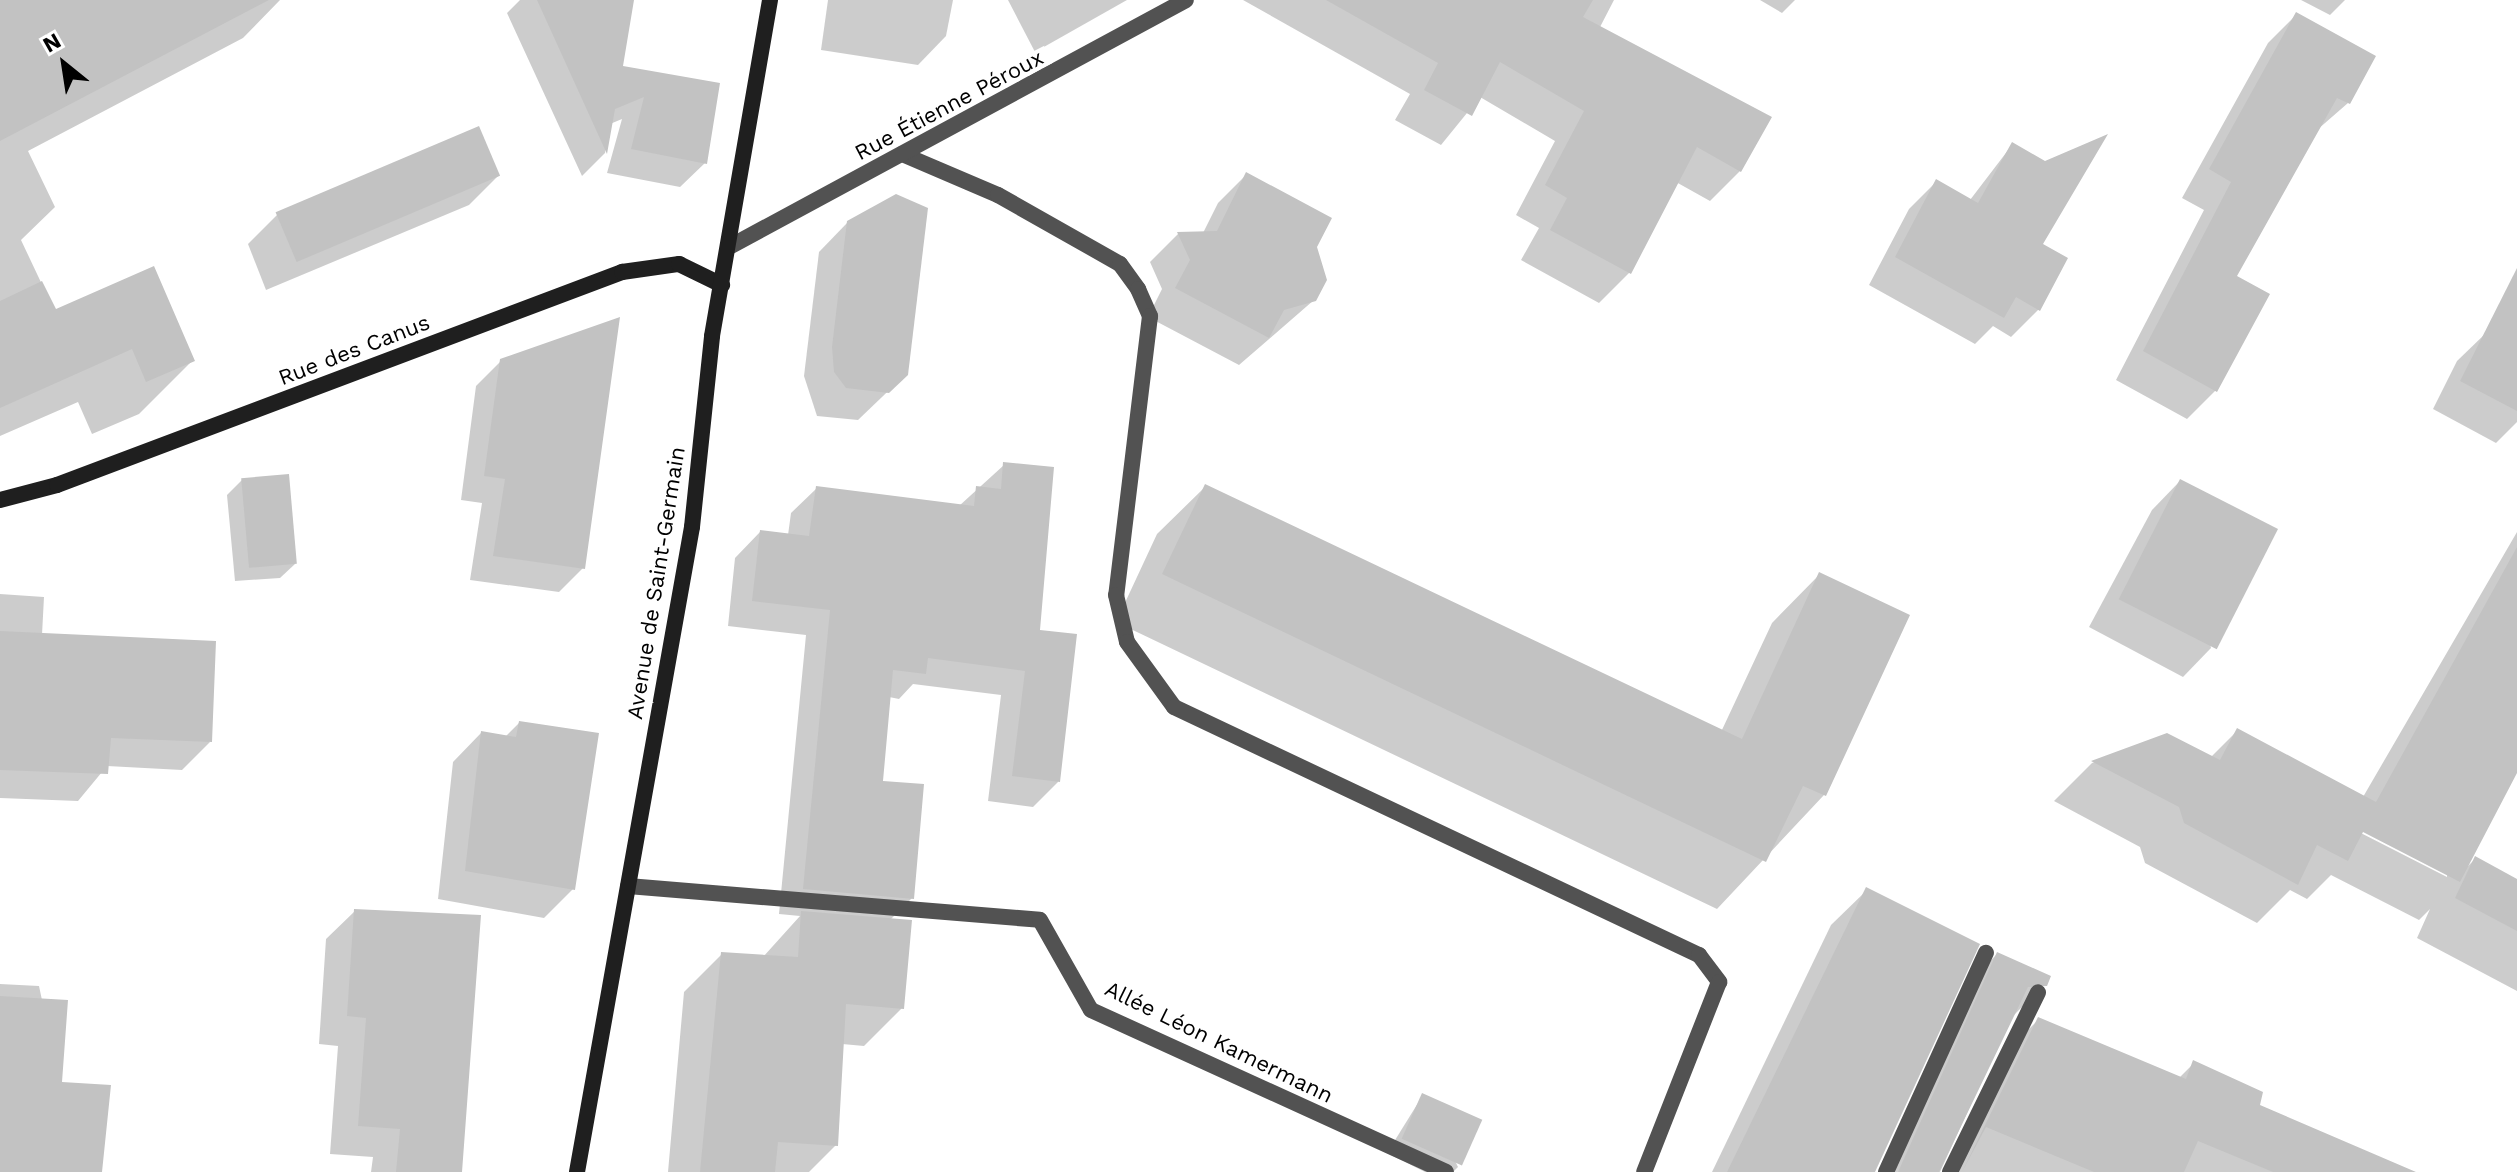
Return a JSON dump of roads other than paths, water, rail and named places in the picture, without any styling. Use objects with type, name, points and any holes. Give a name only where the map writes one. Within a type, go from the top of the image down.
[{"type":"main road","name":"Avenue de Saint-Germain","points":[[577,1172],[692,527],[722,285],[770,0]]},
{"type":"main road","name":"Rue des Canus","points":[[0,500],[57,485],[622,272],[679,264],[722,285]]},
{"type":"street","name":"Rue Étienne Péroux","points":[[731,246],[1186,0]]},
{"type":"street","points":[[902,154],[998,195],[1120,264],[1138,289],[1150,316],[1116,595],[1127,642],[1174,707],[1699,955],[1719,982],[1644,1172]]},
{"type":"street","name":"Allée Léon Kamermann","points":[[628,886],[1040,920],[1091,1010],[1446,1172]]},
{"type":"street","points":[[1886,1172],[1986,953]]},
{"type":"street","points":[[1950,1172],[2038,992]]}]
